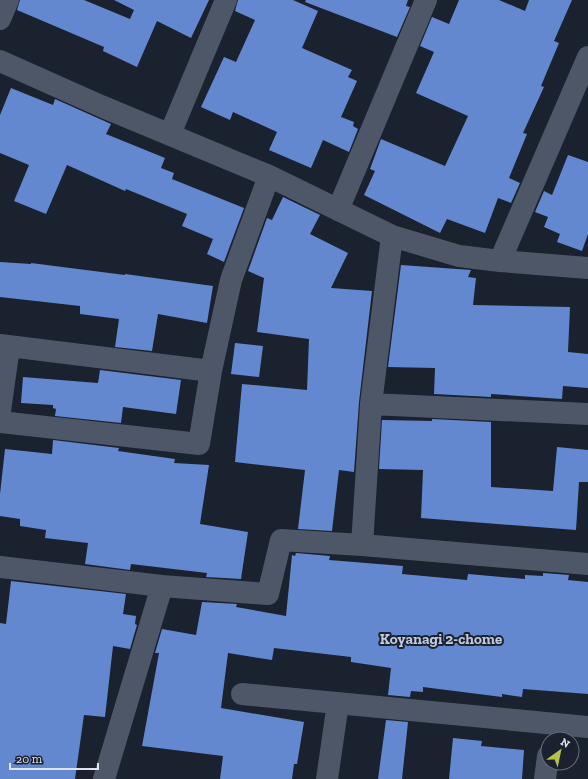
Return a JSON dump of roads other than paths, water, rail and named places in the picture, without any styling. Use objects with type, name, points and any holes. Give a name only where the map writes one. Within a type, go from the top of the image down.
[{"type":"street","points":[[0,19],[8,0]]},
{"type":"street","points":[[170,134],[226,0]]},
{"type":"street","points":[[338,210],[426,0]]},
{"type":"street","points":[[500,261],[588,57]]},
{"type":"street","points":[[0,61],[101,106],[269,176],[392,236],[459,256],[588,268]]},
{"type":"street","points":[[0,422],[199,444],[211,370],[231,280],[269,176]]},
{"type":"street","points":[[362,545],[371,404],[392,236]]},
{"type":"street","points":[[0,411],[4,346],[211,370]]},
{"type":"street","points":[[371,404],[588,414]]},
{"type":"street","points":[[0,567],[162,586],[268,594],[281,540],[362,545],[588,564]]},
{"type":"street","points":[[104,779],[162,586]]},
{"type":"street","points":[[242,694],[338,703],[552,731],[588,727]]},
{"type":"street","points":[[327,779],[338,703]]},
{"type":"district","name":"Koyanagi 2-chome","points":[[441,639]]}]
